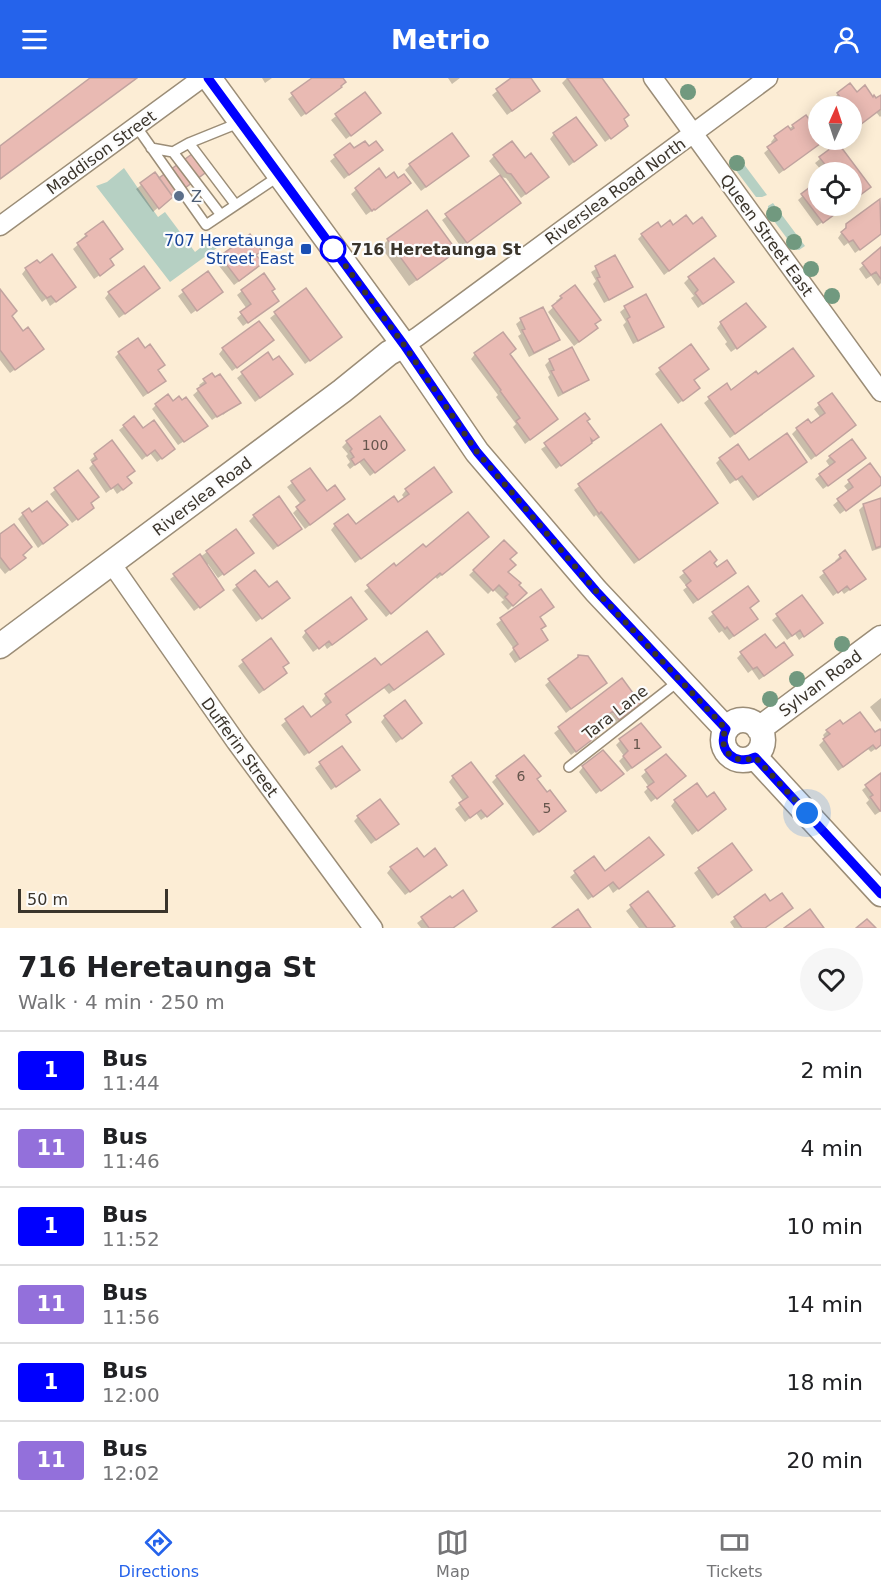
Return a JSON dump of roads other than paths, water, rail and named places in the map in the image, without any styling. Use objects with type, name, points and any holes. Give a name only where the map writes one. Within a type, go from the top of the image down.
[{"type":"main road","points":[[208,78],[404,345],[477,452],[596,591],[726,729]]},
{"type":"main road","name":"Riverslea Road","points":[[0,646],[342,391],[389,353],[404,345]]},
{"type":"main road","name":"Sylvan Road","points":[[759,729],[881,638]]},
{"type":"main road","points":[[743,720],[755,724],[762,734],[762,747],[755,757],[739,760],[729,755],[725,750],[723,740],[726,729],[731,724],[743,720]]},
{"type":"main road","points":[[755,757],[881,894]]},
{"type":"street","name":"Maddison Street","points":[[0,226],[202,78]]},
{"type":"street","name":"Queen Street East","points":[[653,78],[881,392]]},
{"type":"street","name":"Riverslea Road North","points":[[404,345],[768,78]]},
{"type":"street","name":"Dufferin Street","points":[[111,564],[236,742],[374,928]]},
{"type":"lane","points":[[151,148],[173,152],[241,122]]},
{"type":"lane","points":[[136,126],[206,225],[279,176]]},
{"type":"lane","points":[[189,143],[235,204]]},
{"type":"lane","points":[[173,152],[221,214]]},
{"type":"lane","name":"Tara Lane","points":[[569,767],[680,679]]},
{"type":"place","name":"Z","points":[[179,196]]},
{"type":"place","name":"707 Heretaunga Street East","points":[[306,249]]},
{"type":"place","name":"716 Heretaunga St","points":[[333,249]]}]
